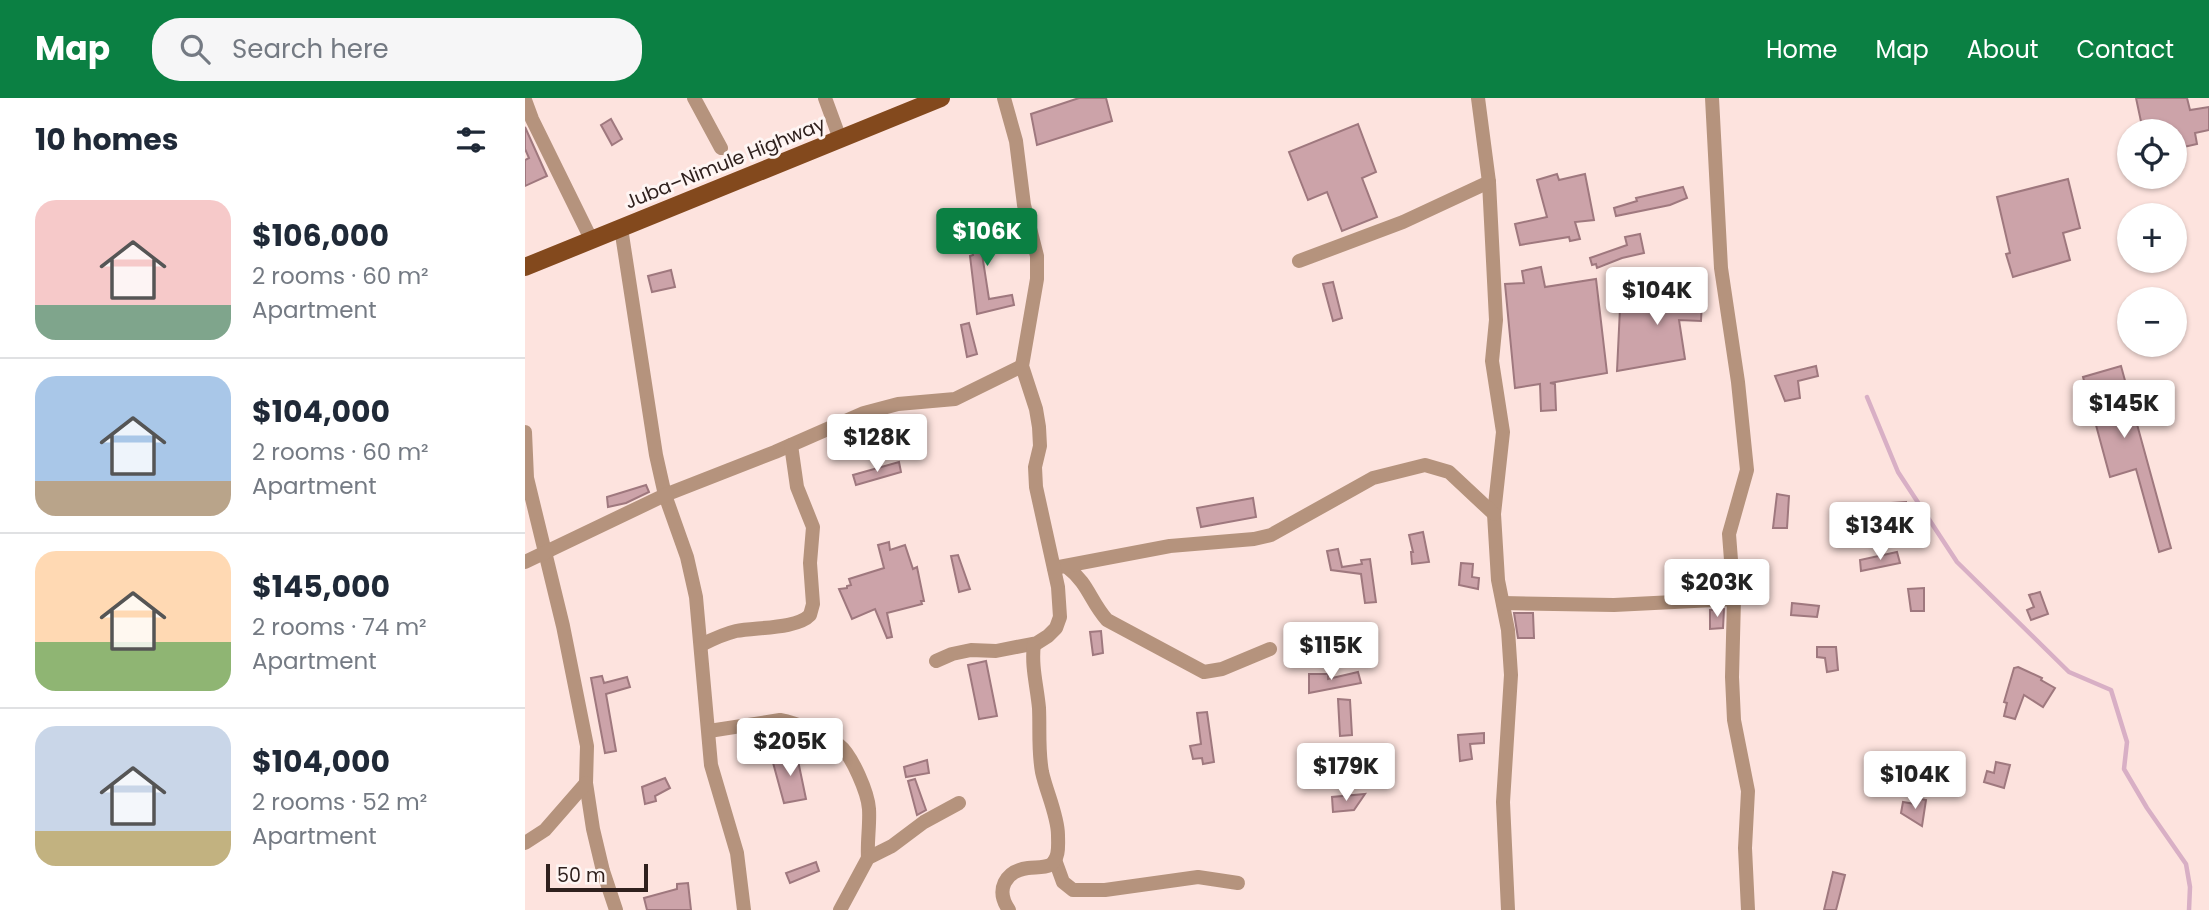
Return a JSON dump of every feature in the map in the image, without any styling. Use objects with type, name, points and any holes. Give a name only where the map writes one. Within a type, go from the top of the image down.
[{"type":"main road","name":"Juba–Nimule Highway","points":[[525,267],[941,98]]},
{"type":"street","points":[[694,98],[720,148]]},
{"type":"street","points":[[825,98],[840,139]]},
{"type":"street","points":[[936,661],[951,654],[971,650],[996,651],[1034,644],[1056,628],[1060,617],[1060,567],[1036,487],[1035,467],[1039,446],[1036,409],[1022,366],[1037,279],[1037,256],[1024,205],[1016,141],[1004,98]]},
{"type":"street","points":[[1478,98],[1489,182],[1496,320],[1492,361],[1503,432],[1494,514],[1497,580],[1508,630],[1511,675],[1503,802],[1508,910]]},
{"type":"street","points":[[1712,98],[1721,268],[1738,382],[1747,470],[1730,534],[1734,599],[1734,720],[1748,790],[1745,848],[1748,910]]},
{"type":"street","points":[[525,100],[592,241]]},
{"type":"street","points":[[1299,261],[1403,222],[1489,182]]},
{"type":"street","points":[[621,228],[651,431],[666,495],[687,557],[696,597],[711,765],[737,853],[744,910]]},
{"type":"street","points":[[525,562],[666,495],[865,412],[898,404],[955,399],[1022,366]]},
{"type":"street","points":[[525,432],[527,478],[563,626],[587,746],[586,783],[600,861],[616,910]]},
{"type":"street","points":[[701,645],[720,635],[739,630],[799,623],[810,615],[813,604],[810,563],[813,527],[797,486],[791,445]]},
{"type":"street","points":[[1060,567],[1170,546],[1271,535],[1373,478],[1425,465],[1449,472],[1494,514]]},
{"type":"street","points":[[1060,567],[1080,577],[1099,612],[1107,620],[1204,672],[1213,672],[1271,649]]},
{"type":"street","points":[[1503,603],[1614,605],[1734,599]]},
{"type":"street","points":[[1009,910],[1002,888],[1005,881],[1019,870],[1050,865],[1058,852],[1058,830],[1038,750],[1038,705],[1032,659],[1034,644]]},
{"type":"street","points":[[709,731],[779,720],[790,722],[840,746],[850,757],[869,806],[868,858],[840,910]]},
{"type":"street","points":[[525,843],[545,830],[586,783]]},
{"type":"street","points":[[868,858],[892,846],[924,822],[959,803]]},
{"type":"street","points":[[1055,860],[1063,882],[1073,890],[1105,890],[1198,877],[1238,883]]},
{"type":"building","points":[[1079,98],[1106,98],[1112,121],[1037,145],[1031,114]]},
{"type":"building","points":[[2136,98],[2187,98],[2190,110],[2209,107],[2209,130],[2195,133],[2197,144],[2187,146],[2187,119],[2140,119]]},
{"type":"building","points":[[611,119],[622,139],[612,145],[601,125]]},
{"type":"building","points":[[1358,124],[1376,172],[1362,178],[1377,217],[1342,231],[1327,192],[1308,200],[1289,152]]},
{"type":"building","points":[[525,127],[547,176],[525,186],[525,160],[529,158],[525,149]]},
{"type":"building","points":[[1557,174],[1559,180],[1585,174],[1594,220],[1575,222],[1580,239],[1570,241],[1569,237],[1520,245],[1515,224],[1547,217],[1537,180]]},
{"type":"building","points":[[2068,179],[2080,228],[2063,233],[2070,260],[2013,277],[2006,254],[2010,253],[1997,197]]},
{"type":"building","points":[[1683,187],[1687,198],[1670,205],[1616,216],[1614,208],[1637,201],[1636,198]]},
{"type":"building","points":[[1017,222],[1019,233],[980,241],[989,299],[1012,295],[1014,305],[977,314],[970,256],[973,255],[968,233]]},
{"type":"building","points":[[1640,234],[1644,253],[1597,268],[1596,264],[1592,265],[1590,258],[1627,245],[1625,237]]},
{"type":"building","points":[[1541,267],[1545,287],[1596,279],[1607,373],[1550,383],[1555,384],[1556,410],[1541,411],[1540,384],[1515,388],[1505,284],[1524,283],[1522,271]]},
{"type":"building","points":[[671,270],[675,287],[652,292],[648,276]]},
{"type":"building","points":[[1333,282],[1342,318],[1333,321],[1323,284]]},
{"type":"building","points":[[1703,282],[1701,321],[1679,320],[1685,359],[1617,371],[1620,308],[1636,309],[1634,297],[1682,291],[1682,283]]},
{"type":"building","points":[[969,323],[977,354],[967,357],[961,325]]},
{"type":"building","points":[[1816,366],[1818,376],[1798,381],[1800,398],[1785,401],[1775,376]]},
{"type":"building","points":[[2121,366],[2171,548],[2159,552],[2136,469],[2110,477],[2083,377]]},
{"type":"building","points":[[899,462],[901,472],[856,485],[853,475]]},
{"type":"building","points":[[646,485],[649,492],[626,503],[608,507],[607,497]]},
{"type":"building","points":[[1777,494],[1789,496],[1787,528],[1773,528]]},
{"type":"building","points":[[1253,498],[1256,517],[1201,527],[1197,508]]},
{"type":"building","points":[[1906,502],[1906,524],[1912,525],[1910,543],[1900,542],[1902,528],[1869,531],[1868,520],[1876,519],[1876,504]]},
{"type":"building","points":[[1423,532],[1429,562],[1412,564],[1413,552],[1409,535]]},
{"type":"building","points":[[889,542],[890,550],[905,545],[913,569],[917,567],[924,601],[921,601],[922,604],[887,613],[892,637],[887,638],[875,609],[852,619],[839,589],[851,585],[849,579],[884,568],[878,545]]},
{"type":"building","points":[[1338,549],[1342,567],[1362,564],[1361,560],[1370,559],[1376,602],[1365,603],[1361,574],[1331,570],[1327,551]]},
{"type":"building","points":[[1897,552],[1900,563],[1861,571],[1860,560]]},
{"type":"building","points":[[958,555],[970,589],[959,592],[951,556]]},
{"type":"building","points":[[1461,563],[1473,564],[1472,577],[1479,578],[1478,589],[1459,585]]},
{"type":"building","points":[[1924,588],[1924,611],[1911,611],[1908,589]]},
{"type":"building","points":[[2040,592],[2048,614],[2031,620],[2027,610],[2034,607],[2029,595]]},
{"type":"building","points":[[1792,603],[1819,606],[1817,617],[1791,615]]},
{"type":"building","points":[[1724,609],[1723,628],[1710,629],[1710,610]]},
{"type":"building","points":[[1514,613],[1533,613],[1534,638],[1518,638]]},
{"type":"building","points":[[1101,631],[1103,653],[1093,655],[1090,632]]},
{"type":"building","points":[[1817,647],[1836,647],[1838,670],[1827,672],[1825,658],[1817,657]]},
{"type":"building","points":[[986,661],[997,716],[979,719],[968,665]]},
{"type":"building","points":[[2018,667],[2042,678],[2041,680],[2055,688],[2043,707],[2024,695],[2015,719],[2004,716],[2007,703],[2004,702],[2014,668]]},
{"type":"building","points":[[1358,672],[1361,683],[1309,693],[1309,674],[1328,674],[1328,679]]},
{"type":"building","points":[[602,676],[604,683],[627,677],[630,687],[606,694],[616,751],[605,753],[591,678]]},
{"type":"building","points":[[1338,699],[1350,700],[1352,735],[1340,736]]},
{"type":"building","points":[[1207,712],[1214,762],[1203,764],[1202,758],[1193,759],[1190,746],[1201,744],[1197,713]]},
{"type":"building","points":[[1484,733],[1484,743],[1470,744],[1472,759],[1460,761],[1458,735]]},
{"type":"building","points":[[796,751],[806,799],[784,803],[772,759]]},
{"type":"building","points":[[927,760],[929,773],[906,777],[904,767]]},
{"type":"building","points":[[1996,762],[2010,765],[2004,788],[1984,782],[1987,771],[1994,773]]},
{"type":"building","points":[[665,778],[670,788],[655,796],[656,801],[645,804],[642,787]]},
{"type":"building","points":[[915,779],[926,810],[917,815],[908,781]]},
{"type":"building","points":[[1365,794],[1354,810],[1333,812],[1332,797]]},
{"type":"building","points":[[1916,798],[1926,800],[1922,826],[1901,813],[1903,802],[1915,804]]},
{"type":"building","points":[[816,862],[819,871],[790,883],[786,873]]},
{"type":"building","points":[[1833,872],[1845,875],[1836,910],[1824,910]]},
{"type":"building","points":[[688,883],[691,910],[647,910],[644,898],[677,889],[677,884]]},
{"type":"waterway","points":[[1867,397],[1898,472],[1957,562],[2069,672],[2111,690],[2127,742],[2124,769],[2186,864],[2190,887],[2189,910]]}]
